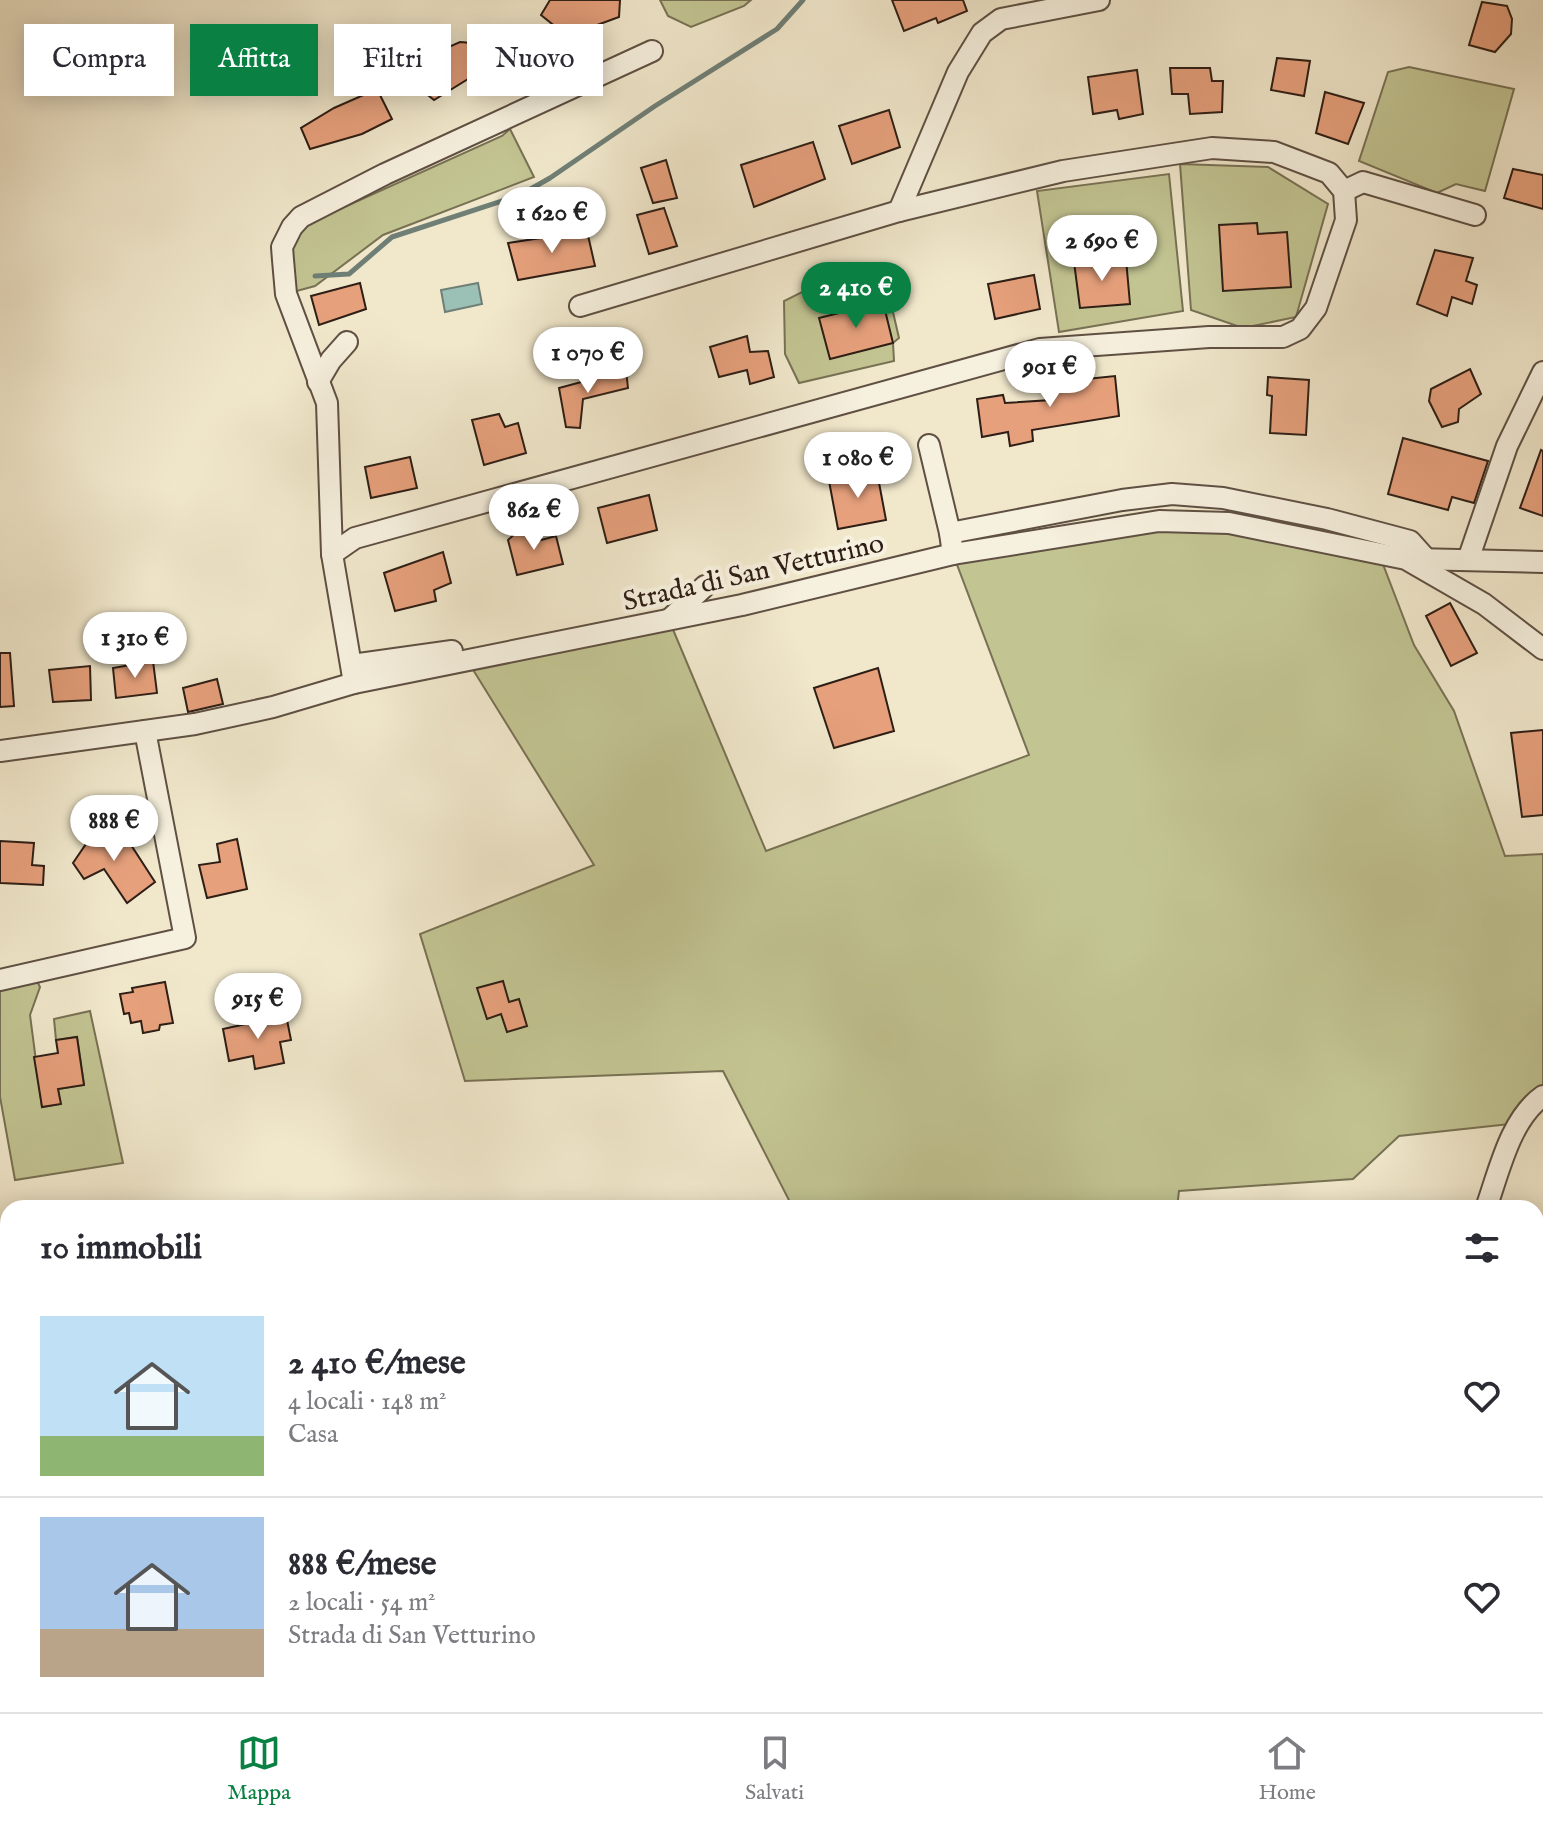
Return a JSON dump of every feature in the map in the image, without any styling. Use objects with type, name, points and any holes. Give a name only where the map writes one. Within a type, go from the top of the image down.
[{"type":"street","points":[[899,211],[958,72],[982,33],[1001,19],[1099,0]]},
{"type":"street","points":[[353,674],[332,554],[327,403],[298,330],[285,282],[282,247],[301,217],[398,168],[652,51]]},
{"type":"street","points":[[332,554],[355,538],[1040,349],[1209,337],[1283,337],[1300,329],[1316,308],[1346,220],[1344,191],[1329,173],[1274,152],[1212,148],[1063,171],[899,211],[580,306]]},
{"type":"street","points":[[1344,191],[1363,182],[1475,215]]},
{"type":"street","points":[[318,382],[347,342]]},
{"type":"street","points":[[1468,560],[1507,446],[1543,372]]},
{"type":"street","points":[[929,445],[951,543],[1122,500],[1172,494],[1223,498],[1327,519],[1410,541],[1427,560]]},
{"type":"street","name":"Strada di San Vetturino","points":[[0,751],[195,724],[273,707],[353,674],[669,620],[951,543],[1159,521],[1229,523],[1406,559],[1484,604],[1543,649]]},
{"type":"street","points":[[1406,559],[1543,562]]},
{"type":"street","points":[[669,620],[705,586]]},
{"type":"street","points":[[0,980],[185,938],[145,731]]},
{"type":"street","points":[[1489,1200],[1519,1123],[1543,1096]]},
{"type":"green space","points":[[660,0],[751,0],[744,6],[691,27],[668,16]]},
{"type":"green space","points":[[1409,67],[1514,89],[1485,191],[1456,184],[1437,193],[1359,161],[1388,72]]},
{"type":"green space","points":[[510,129],[534,177],[383,235],[315,286],[293,292],[291,242],[300,227],[502,136]]},
{"type":"green space","points":[[1180,164],[1268,167],[1328,204],[1296,317],[1243,328],[1191,310]]},
{"type":"green space","points":[[1169,174],[1183,311],[1059,332],[1037,191]]},
{"type":"green space","points":[[885,278],[899,338],[893,343],[894,361],[799,383],[785,354],[784,301],[824,281]]},
{"type":"green space","points":[[1159,521],[1379,554],[1414,645],[1454,711],[1505,856],[1543,854],[1543,1096],[1519,1123],[1399,1136],[1353,1179],[1179,1191],[1178,1200],[789,1200],[723,1071],[465,1081],[420,934],[594,865],[467,660],[669,620],[766,851],[1029,755],[953,554]]},
{"type":"green space","points":[[35,977],[40,987],[30,1015],[42,1107],[60,1104],[58,1089],[84,1085],[77,1037],[56,1040],[54,1019],[90,1011],[123,1163],[15,1180],[0,1097],[0,985]]},
{"type":"water","points":[[478,283],[482,304],[445,312],[441,290]]},
{"type":"building","points":[[550,0],[620,0],[619,17],[600,24],[552,24],[541,15]]},
{"type":"building","points":[[892,0],[963,0],[967,11],[938,23],[936,18],[904,31]]},
{"type":"building","points":[[1482,2],[1507,6],[1512,19],[1511,34],[1495,52],[1469,45]]},
{"type":"building","points":[[467,43],[467,80],[451,90],[451,46]]},
{"type":"building","points":[[1277,58],[1310,61],[1304,96],[1271,90]]},
{"type":"building","points":[[1170,68],[1210,68],[1212,81],[1223,81],[1222,112],[1190,114],[1188,94],[1172,94]]},
{"type":"building","points":[[1137,70],[1143,114],[1119,119],[1117,110],[1093,114],[1088,77]]},
{"type":"building","points":[[1325,92],[1364,103],[1348,144],[1316,133]]},
{"type":"building","points":[[361,96],[380,96],[392,119],[362,134],[310,149],[301,128]]},
{"type":"building","points":[[889,110],[900,147],[852,164],[839,126]]},
{"type":"building","points":[[813,142],[825,179],[754,207],[741,165]]},
{"type":"building","points":[[666,160],[677,198],[653,203],[641,168]]},
{"type":"building","points":[[1513,169],[1543,175],[1543,209],[1504,198]]},
{"type":"building","points":[[664,208],[677,246],[649,254],[637,215]]},
{"type":"building","points":[[1257,223],[1258,234],[1287,232],[1291,287],[1223,291],[1219,225]]},
{"type":"building","points":[[587,231],[595,266],[518,280],[508,243]]},
{"type":"building","points":[[1435,250],[1473,258],[1466,281],[1477,285],[1472,304],[1452,297],[1447,316],[1417,304]]},
{"type":"building","points":[[1126,259],[1130,304],[1080,308],[1074,262]]},
{"type":"building","points":[[1034,275],[1040,309],[995,319],[988,284]]},
{"type":"building","points":[[360,283],[366,309],[319,325],[311,296]]},
{"type":"building","points":[[883,302],[893,343],[830,359],[819,318]]},
{"type":"building","points":[[747,336],[750,352],[768,351],[774,377],[750,384],[747,370],[719,377],[710,347]]},
{"type":"building","points":[[1470,369],[1481,394],[1459,409],[1458,422],[1442,427],[1429,401],[1431,389]]},
{"type":"building","points":[[626,370],[628,388],[583,399],[580,428],[566,427],[559,388]]},
{"type":"building","points":[[1115,376],[1119,416],[1032,430],[1033,441],[1010,446],[1008,432],[982,437],[977,399],[1003,395],[1005,403],[1051,400],[1048,383]]},
{"type":"building","points":[[1268,377],[1309,380],[1306,435],[1270,433],[1272,396],[1267,395]]},
{"type":"building","points":[[499,414],[505,427],[518,423],[526,453],[484,465],[472,420]]},
{"type":"building","points":[[1403,438],[1488,461],[1474,503],[1452,497],[1448,510],[1388,494]]},
{"type":"building","points":[[1543,451],[1543,516],[1520,508]]},
{"type":"building","points":[[410,457],[417,488],[371,498],[365,467]]},
{"type":"building","points":[[877,472],[886,520],[838,529],[829,481]]},
{"type":"building","points":[[649,495],[657,530],[607,543],[598,508]]},
{"type":"building","points":[[521,528],[539,534],[541,540],[556,536],[563,564],[517,575],[508,540]]},
{"type":"building","points":[[443,552],[451,583],[434,590],[436,601],[395,611],[384,573]]},
{"type":"building","points":[[1450,603],[1477,653],[1451,666],[1426,616]]},
{"type":"building","points":[[0,653],[10,653],[14,706],[0,707]]},
{"type":"building","points":[[153,661],[157,693],[116,698],[113,668]]},
{"type":"building","points":[[90,666],[91,700],[53,702],[49,670]]},
{"type":"building","points":[[878,668],[894,731],[834,748],[814,688]]},
{"type":"building","points":[[217,679],[223,704],[188,712],[183,688]]},
{"type":"building","points":[[1543,730],[1543,815],[1522,817],[1511,733]]},
{"type":"building","points":[[101,822],[131,845],[155,882],[127,903],[104,869],[84,879],[73,863]]},
{"type":"building","points":[[237,839],[247,889],[207,898],[199,865],[220,862],[217,844]]},
{"type":"building","points":[[0,841],[34,843],[32,865],[44,866],[43,885],[0,883]]},
{"type":"building","points":[[503,981],[509,1002],[519,999],[527,1026],[507,1032],[501,1014],[487,1019],[477,988]]},
{"type":"building","points":[[165,982],[173,1023],[143,1033],[141,1021],[131,1023],[129,1013],[124,1014],[120,994],[133,992],[132,988]]},
{"type":"building","points":[[286,1015],[291,1040],[280,1042],[284,1063],[255,1069],[253,1056],[229,1061],[223,1029]]},
{"type":"building","points":[[77,1037],[84,1085],[58,1089],[61,1104],[42,1107],[34,1057],[58,1053],[56,1040]]},
{"type":"waterway","points":[[315,276],[349,274],[392,237],[520,195],[777,29],[803,0]]}]
